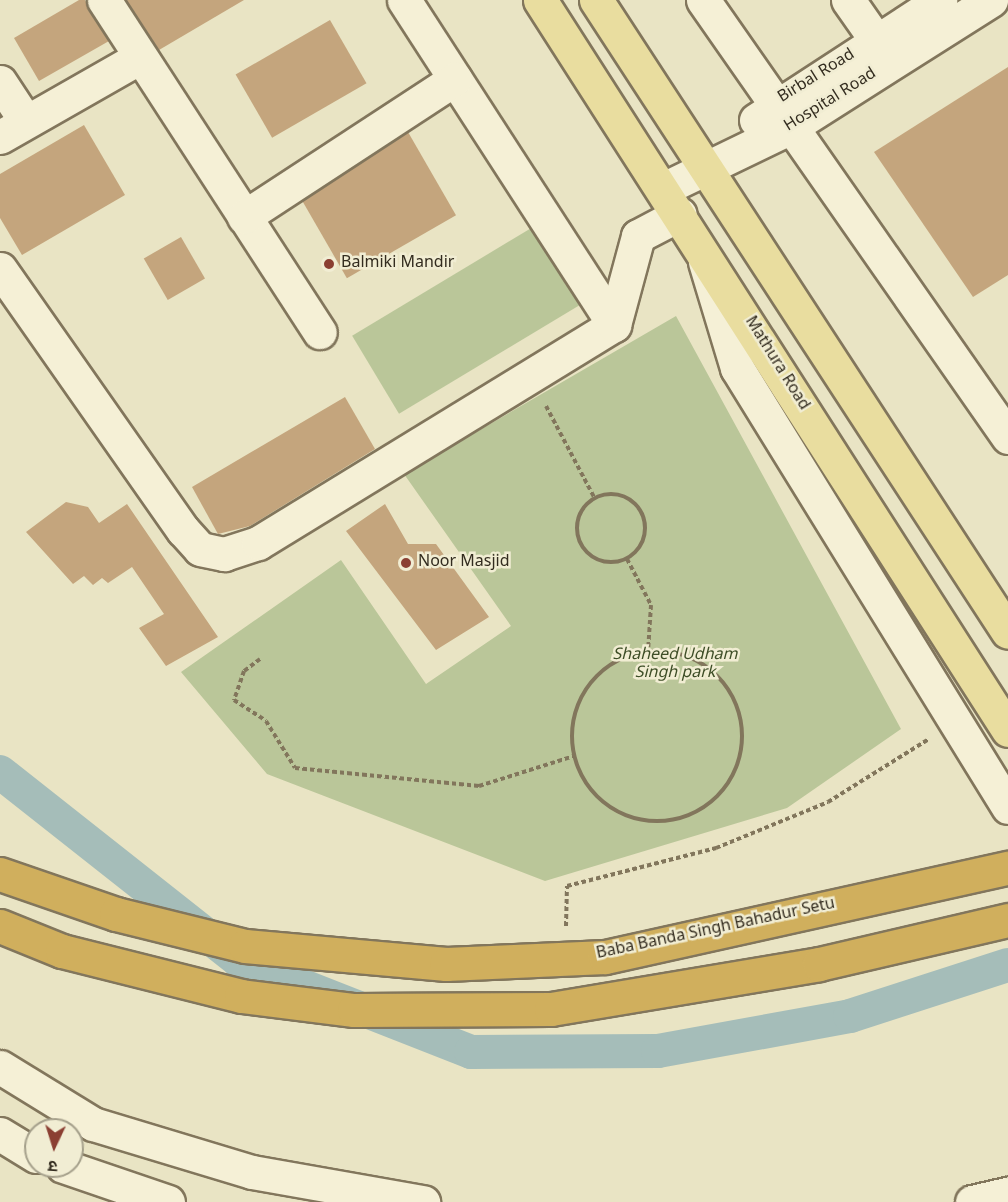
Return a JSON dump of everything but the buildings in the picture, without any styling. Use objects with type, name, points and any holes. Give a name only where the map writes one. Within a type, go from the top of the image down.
[{"type":"highway","name":"Baba Banda Singh Bahadur Setu","points":[[0,874],[116,914],[245,946],[446,964],[605,957],[1008,868]]},
{"type":"highway","points":[[0,926],[62,951],[241,996],[354,1010],[551,1009],[819,964],[1008,920]]},
{"type":"main road","name":"Mathura Road","points":[[540,0],[700,243],[1007,728]]},
{"type":"main road","points":[[596,0],[1008,632]]},
{"type":"street","points":[[104,0],[320,332]]},
{"type":"street","points":[[0,268],[200,549],[225,554],[258,543],[614,325],[404,0]]},
{"type":"street","points":[[703,0],[1008,437]]},
{"type":"street","points":[[848,0],[876,40]]},
{"type":"street","name":"Birbal Road","points":[[782,116],[876,40],[940,0]]},
{"type":"street","name":"Hospital Road","points":[[614,325],[638,236],[705,169],[782,116],[991,0]]},
{"type":"street","points":[[0,82],[13,128],[140,57]]},
{"type":"street","points":[[244,217],[455,79]]},
{"type":"street","points":[[700,243],[737,368],[1008,807]]},
{"type":"street","points":[[0,1066],[93,1124],[252,1172],[423,1202]]},
{"type":"street","points":[[0,1134],[24,1149]]},
{"type":"street","points":[[84,1173],[168,1202]]},
{"type":"street","points":[[972,1202],[1008,1194]]},
{"type":"path","points":[[527,378],[564,433],[595,498]]},
{"type":"path","points":[[621,495],[641,512],[644,538],[627,559],[601,562],[580,545],[578,518],[595,498],[621,495]]},
{"type":"path","points":[[627,559],[651,605],[648,651]]},
{"type":"path","points":[[648,651],[689,657],[722,681],[734,697],[743,737],[727,785],[706,807],[687,816],[646,821],[608,806],[581,775],[574,756],[574,715],[582,696],[609,666],[648,651]]},
{"type":"path","points":[[260,658],[244,671],[234,700],[266,721],[295,768],[479,786],[574,756]]},
{"type":"path","points":[[566,933],[567,886],[716,848],[828,802],[955,722]]},
{"type":"green space","points":[[533,227],[580,305],[399,414],[352,336]]},
{"type":"green space","name":"Shaheed Udham Singh park","points":[[676,316],[901,729],[787,808],[545,881],[267,774],[181,672],[341,560],[426,684],[511,626],[404,474]]},
{"type":"waterway","points":[[0,772],[239,961],[471,1052],[658,1051],[850,1016],[1008,965]]},
{"type":"place","name":"Balmiki Mandir","points":[[329,264]]},
{"type":"place","name":"Noor Masjid","points":[[406,563]]}]
